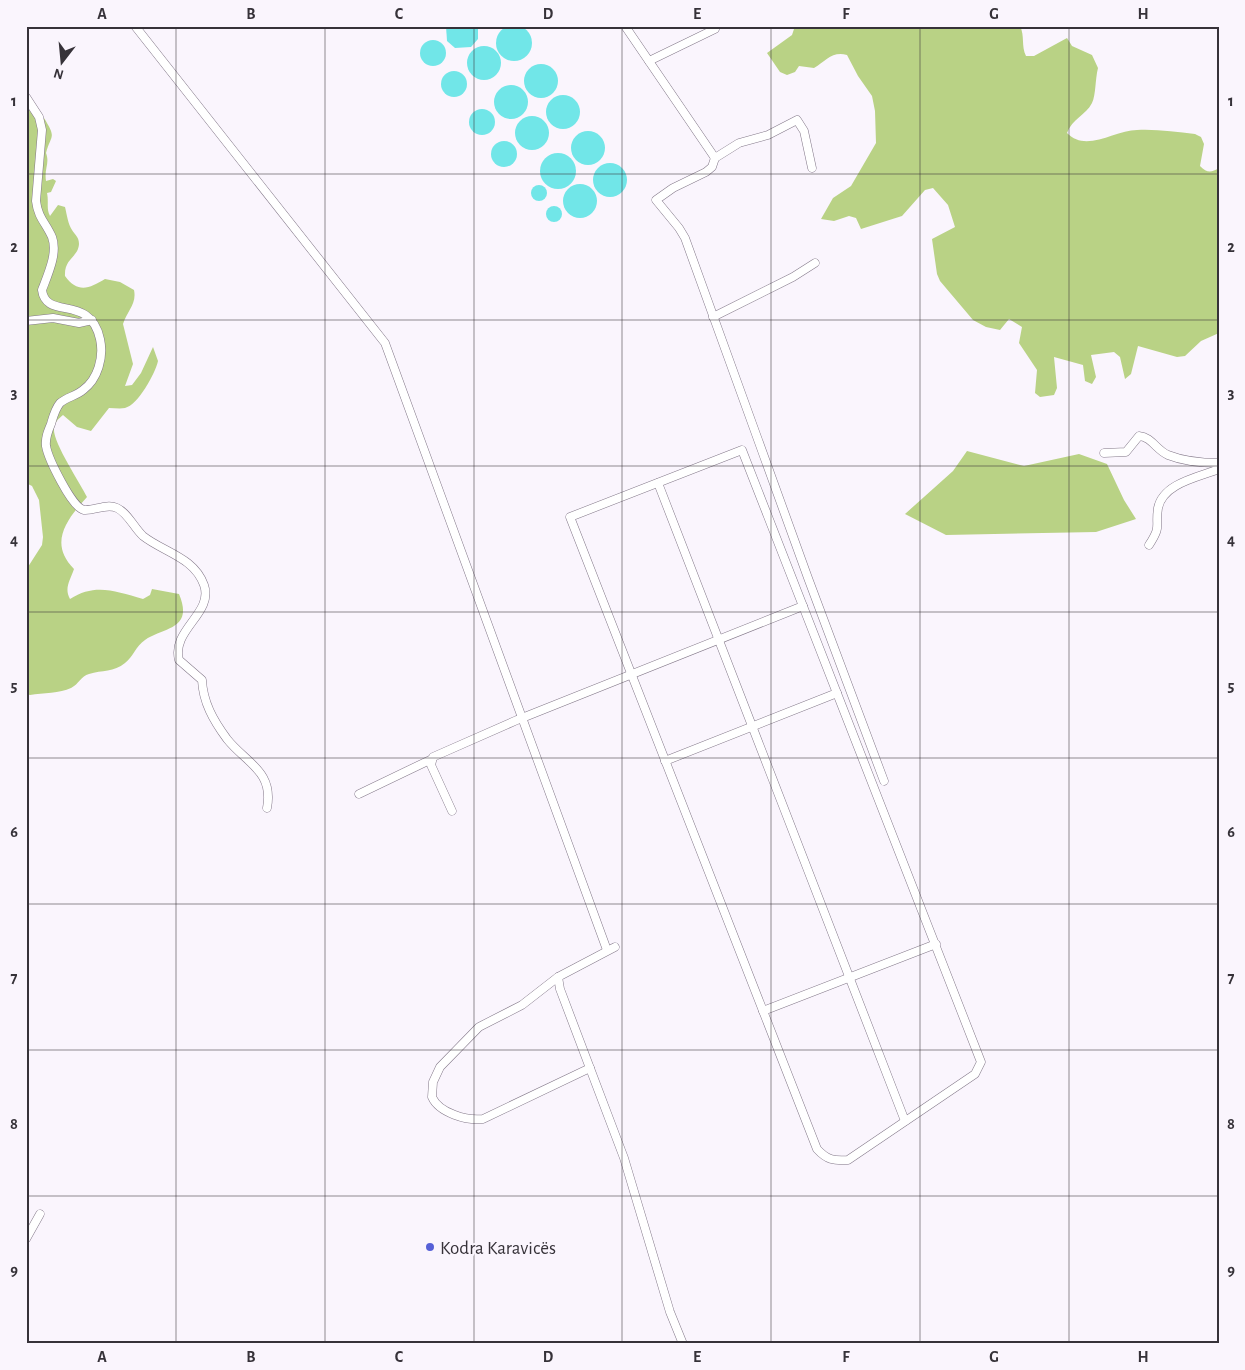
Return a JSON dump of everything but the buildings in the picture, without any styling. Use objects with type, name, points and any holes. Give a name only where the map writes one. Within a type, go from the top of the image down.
[{"type":"street","points":[[134,26],[385,343],[607,950]]},
{"type":"street","points":[[624,26],[715,158]]},
{"type":"street","points":[[649,61],[716,29],[716,26]]},
{"type":"street","points":[[26,96],[39,117],[42,130],[36,201],[38,213],[52,237],[54,247],[42,290],[43,296],[46,301],[54,306],[83,312],[92,320],[100,346],[100,361],[96,374],[82,391],[60,404],[47,436],[46,446],[54,467],[77,506],[87,510],[108,506],[117,508],[143,536],[178,556],[199,574],[204,586],[205,596],[203,605],[180,639],[178,646],[179,660],[202,680],[204,703],[227,739],[265,779],[269,798],[267,808]]},
{"type":"street","points":[[812,168],[804,131],[797,120],[774,132],[739,142],[715,158],[712,167],[706,172],[673,188],[656,200],[685,238],[884,781]]},
{"type":"street","points":[[713,317],[793,277],[815,263]]},
{"type":"street","points":[[26,321],[54,318],[79,323],[92,320]]},
{"type":"street","points":[[1104,454],[1126,452],[1139,436],[1142,436],[1150,440],[1167,455],[1219,464]]},
{"type":"street","points":[[742,450],[803,606],[980,1057],[981,1066],[975,1074],[848,1160],[836,1161],[825,1158],[817,1149],[570,517],[742,450]]},
{"type":"street","points":[[1149,545],[1158,532],[1158,509],[1164,494],[1174,487],[1219,469]]},
{"type":"street","points":[[658,483],[904,1121]]},
{"type":"street","points":[[359,794],[522,718],[803,606]]},
{"type":"street","points":[[665,761],[837,693]]},
{"type":"street","points":[[432,759],[434,773],[452,810]]},
{"type":"street","points":[[763,1011],[936,944]]},
{"type":"street","points":[[590,1068],[483,1119],[476,1120],[452,1113],[437,1105],[432,1097],[436,1074],[448,1056],[479,1027],[522,1005],[558,977],[615,947]]},
{"type":"street","points":[[558,977],[560,988],[624,1158],[664,1292],[683,1344]]},
{"type":"street","points":[[26,1239],[40,1214]]},
{"type":"green space","points":[[795,26],[1020,26],[1026,56],[1034,56],[1067,38],[1072,46],[1092,55],[1098,68],[1093,100],[1086,111],[1072,124],[1067,133],[1075,139],[1083,141],[1092,141],[1137,130],[1159,130],[1195,134],[1201,137],[1204,144],[1200,166],[1209,172],[1219,168],[1219,333],[1201,341],[1185,356],[1177,357],[1138,346],[1131,374],[1125,379],[1120,357],[1114,352],[1091,355],[1096,377],[1092,384],[1085,381],[1083,365],[1054,357],[1057,388],[1054,395],[1040,397],[1035,393],[1037,370],[1019,343],[1022,327],[1009,319],[1000,330],[986,327],[973,320],[940,281],[937,274],[932,239],[955,227],[948,205],[933,188],[925,190],[902,216],[861,229],[856,218],[849,216],[834,221],[821,219],[833,198],[851,186],[876,143],[875,111],[872,96],[858,76],[847,55],[837,54],[829,57],[814,68],[799,66],[795,72],[787,75],[780,72],[767,53],[792,35]]},
{"type":"green space","points":[[26,102],[38,122],[44,118],[52,133],[46,153],[46,181],[53,179],[56,181],[51,192],[47,193],[50,216],[58,205],[65,207],[72,230],[79,242],[78,249],[67,265],[65,276],[70,282],[79,287],[89,287],[105,279],[120,282],[134,290],[133,303],[123,324],[133,364],[125,386],[132,385],[141,373],[153,347],[158,361],[150,381],[135,401],[125,408],[109,408],[91,431],[77,427],[63,415],[55,424],[57,442],[87,497],[67,523],[61,541],[66,559],[74,569],[68,584],[68,595],[70,599],[88,591],[105,590],[143,599],[150,595],[152,589],[179,594],[183,606],[183,615],[175,626],[142,642],[128,661],[121,666],[86,675],[67,690],[30,695],[26,694],[26,570],[42,545],[43,537],[39,500],[32,486],[26,483]]},
{"type":"green space","points":[[967,451],[1024,466],[1079,454],[1107,464],[1124,500],[1136,519],[1096,532],[946,535],[905,514],[953,471]]},
{"type":"water","points":[[514,25],[526,31],[532,43],[526,55],[514,61],[502,55],[496,43],[502,31]]},
{"type":"water","points":[[446,26],[478,26],[478,39],[471,47],[455,48],[447,41]]},
{"type":"water","points":[[433,40],[442,44],[446,53],[442,62],[433,66],[424,62],[420,53],[424,44]]},
{"type":"water","points":[[484,46],[491,47],[496,51],[500,56],[500,70],[496,75],[491,79],[484,80],[477,79],[472,75],[468,70],[467,63],[468,56],[472,51],[477,47]]},
{"type":"water","points":[[541,64],[548,65],[553,69],[557,74],[557,88],[553,93],[548,97],[541,98],[534,97],[529,93],[525,88],[524,81],[525,74],[529,69],[534,65]]},
{"type":"water","points":[[454,71],[463,75],[467,84],[463,93],[454,97],[445,93],[441,84],[445,75]]},
{"type":"water","points":[[511,85],[523,90],[528,102],[523,114],[511,119],[499,114],[494,102],[499,90]]},
{"type":"water","points":[[563,95],[570,96],[575,100],[579,105],[579,119],[575,124],[570,128],[563,129],[556,128],[551,124],[547,119],[546,112],[547,105],[551,100],[556,96]]},
{"type":"water","points":[[482,109],[491,113],[495,122],[491,131],[482,135],[473,131],[469,122],[473,113]]},
{"type":"water","points":[[532,116],[539,117],[544,121],[548,126],[548,140],[544,145],[539,149],[532,150],[525,149],[520,145],[516,140],[515,133],[516,126],[520,121],[525,117]]},
{"type":"water","points":[[588,131],[600,136],[605,148],[600,160],[588,165],[576,160],[571,148],[576,136]]},
{"type":"water","points":[[504,141],[513,145],[517,154],[513,163],[504,167],[495,163],[491,154],[495,145]]},
{"type":"water","points":[[558,153],[571,158],[576,171],[571,184],[558,189],[545,184],[540,171],[545,158]]},
{"type":"water","points":[[610,163],[617,164],[622,168],[626,173],[626,187],[622,192],[617,196],[610,197],[603,196],[598,192],[594,187],[593,180],[594,173],[598,168],[603,164]]},
{"type":"water","points":[[580,184],[587,185],[592,189],[596,194],[596,208],[592,213],[587,217],[580,218],[573,217],[568,213],[564,208],[563,201],[564,194],[568,189],[573,185]]},
{"type":"water","points":[[536,185],[542,185],[547,190],[545,199],[536,201],[531,196],[531,190]]},
{"type":"water","points":[[551,206],[557,206],[562,211],[560,220],[551,222],[546,217],[546,211]]},
{"type":"place","name":"Kodra Karavicës","points":[[430,1247]]}]
